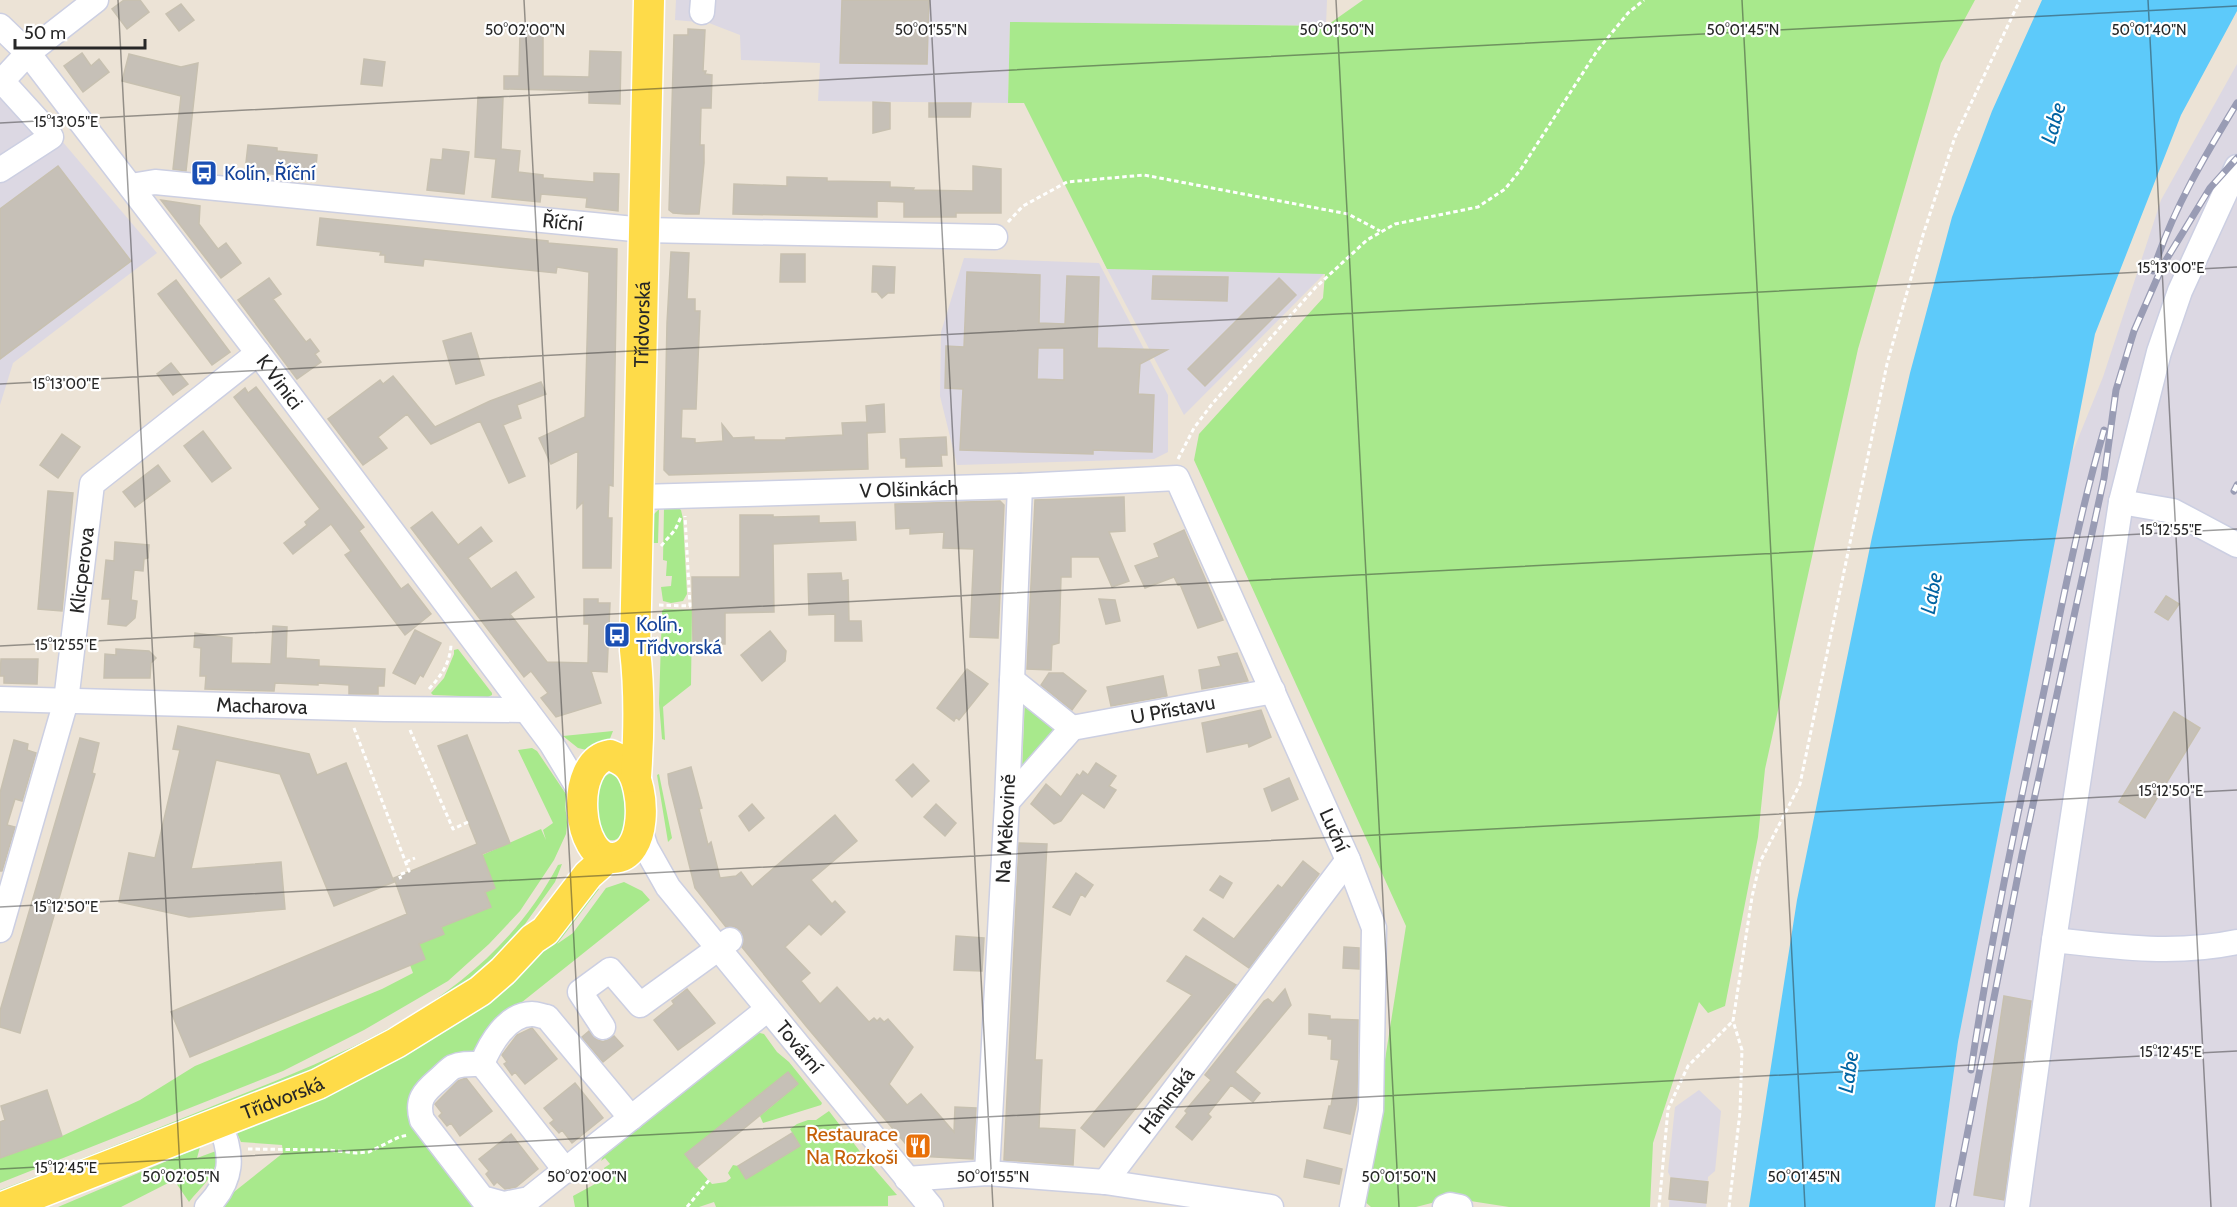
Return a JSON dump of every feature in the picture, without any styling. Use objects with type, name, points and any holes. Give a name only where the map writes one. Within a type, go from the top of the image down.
[{"type":"main road","name":"Třídvorská","points":[[604,757],[621,727],[635,650],[649,0]]},
{"type":"main road","name":"Třídvorská","points":[[635,650],[639,680],[636,777]]},
{"type":"main road","points":[[604,757],[624,762],[636,777],[641,798],[639,827],[627,853],[614,857],[589,840],[584,825],[582,794],[588,774],[604,757]]},
{"type":"main road","name":"Třídvorská","points":[[533,939],[572,864],[584,825]]},
{"type":"main road","name":"Třídvorská","points":[[3,1207],[318,1084],[396,1044],[480,991],[503,971],[533,939],[545,931],[588,874],[614,857]]},
{"type":"street","points":[[0,170],[46,131],[1,82],[28,53],[96,0]]},
{"type":"street","name":"K Vinici","points":[[0,26],[28,53],[258,353],[551,743],[582,794]]},
{"type":"street","points":[[2017,1207],[2054,940],[2121,502],[2159,352],[2180,291],[2237,167]]},
{"type":"street","name":"Říční","points":[[131,186],[155,182],[644,230],[995,237]]},
{"type":"street","name":"Klicperova","points":[[0,930],[66,701],[92,484],[258,353]]},
{"type":"street","name":"V Olšinkách","points":[[639,497],[1020,486],[1178,477]]},
{"type":"street","name":"Luční","points":[[1178,477],[1348,860],[1374,928],[1371,1110],[1352,1207]]},
{"type":"street","name":"Na Měkovině","points":[[987,1173],[1007,802],[1020,486]]},
{"type":"street","points":[[2121,502],[2174,511],[2237,545]]},
{"type":"street","points":[[1007,802],[1072,729],[1012,680]]},
{"type":"street","name":"U Přístavu","points":[[1072,729],[1273,691]]},
{"type":"street","name":"Macharova","points":[[0,699],[385,709],[526,710]]},
{"type":"street","name":"K Vinici","points":[[551,743],[578,755],[604,757]]},
{"type":"street","name":"Tovární","points":[[639,827],[646,848],[668,887]]},
{"type":"street","name":"Tovární","points":[[614,857],[641,868],[668,887],[725,944],[768,1009],[931,1207]]},
{"type":"street","name":"Háninská","points":[[1105,1182],[1348,860]]},
{"type":"street","points":[[2054,940],[2153,950],[2190,949],[2237,942]]},
{"type":"street","points":[[603,1027],[580,992],[610,970],[640,1005],[725,944]]},
{"type":"street","points":[[482,1064],[466,1064],[452,1068],[423,1093],[419,1102],[420,1112],[422,1120],[482,1198],[504,1204],[529,1199],[768,1009]]},
{"type":"street","points":[[482,1064],[489,1047],[509,1022],[531,1014],[546,1017],[631,1118]]},
{"type":"street","points":[[482,1064],[566,1171]]},
{"type":"street","points":[[207,1207],[220,1192],[225,1181],[229,1151],[228,1142],[219,1122]]},
{"type":"street","points":[[907,1179],[987,1173],[1105,1182],[1271,1207]]},
{"type":"street","points":[[1445,1207],[1450,1205],[1460,1207]]},
{"type":"path","points":[[1178,477],[1179,457],[1194,428],[1212,404],[1315,288],[1367,240],[1380,231],[1395,224],[1478,207],[1505,189],[1521,169],[1597,51],[1628,13],[1644,0]]},
{"type":"path","points":[[1729,1207],[1740,1112],[1742,1050],[1733,1021],[1752,897],[1760,862],[1800,784],[1887,364],[1917,257],[1955,137],[2020,0]]},
{"type":"path","points":[[995,237],[1023,206],[1067,182],[1144,176],[1348,214],[1380,231]]},
{"type":"path","points":[[659,605],[690,606],[684,510],[675,530],[660,548]]},
{"type":"path","points":[[425,694],[444,670],[450,655],[450,639]]},
{"type":"path","points":[[352,721],[409,871],[399,875],[401,879]]},
{"type":"path","points":[[407,723],[453,828],[468,822]]},
{"type":"path","points":[[406,862],[415,858]]},
{"type":"path","points":[[1659,1207],[1668,1109],[1688,1066],[1733,1021]]},
{"type":"path","points":[[229,1151],[253,1148],[356,1153],[377,1149],[399,1137],[431,1131]]},
{"type":"path","points":[[687,1207],[710,1179]]},
{"type":"shaded area","points":[[676,0],[1327,0],[1326,26],[1010,22],[1008,103],[818,101],[820,63],[741,60],[740,35],[709,23],[675,20]]},
{"type":"shaded area","points":[[2237,64],[2237,1207],[1935,1207],[1958,1042],[2071,456],[2103,377],[2161,200]]},
{"type":"shaded area","points":[[0,68],[157,253],[13,363],[0,405]]},
{"type":"shaded area","points":[[964,258],[1099,263],[1168,395],[1168,452],[1154,459],[957,465],[940,396],[941,332]]},
{"type":"shaded area","points":[[1107,269],[1325,273],[1184,415]]},
{"type":"shaded area","points":[[1699,1090],[1721,1111],[1715,1171],[1708,1177],[1706,1207],[1669,1207],[1671,1178],[1668,1172],[1675,1107]]},
{"type":"green space","points":[[1363,0],[1975,0],[1941,63],[1858,349],[1765,769],[1758,837],[1725,1006],[1708,1013],[1699,1002],[1653,1143],[1650,1207],[1509,1207],[1451,1198],[1416,1207],[1371,1207],[1363,1200],[1406,926],[1194,460],[1199,434],[1323,298],[1325,274],[1107,269],[1024,103],[1008,103],[1010,22],[1326,26]]},
{"type":"green space","points":[[677,507],[681,510],[683,519],[687,594],[683,601],[671,603],[663,601],[661,587],[671,586],[672,576],[666,576],[667,561],[663,560],[664,508]]},
{"type":"green space","points":[[659,509],[658,543],[648,543],[649,519]]},
{"type":"green space","points":[[664,609],[692,610],[691,685],[663,707],[665,740],[662,739],[659,703],[662,611]]},
{"type":"green space","points":[[458,649],[492,695],[488,697],[433,695],[431,693],[444,678],[454,650]]},
{"type":"green space","points":[[1025,698],[1059,725],[1022,771]]},
{"type":"green space","points":[[613,731],[609,741],[595,752],[578,748],[563,736]]},
{"type":"green space","points":[[532,748],[537,751],[568,797],[566,834],[554,860],[520,911],[489,944],[448,981],[364,1030],[283,1071],[0,1183],[0,1158],[62,1136],[140,1100],[195,1066],[382,989],[413,973],[410,965],[425,959],[419,944],[444,934],[440,924],[446,921],[448,924],[491,907],[485,892],[495,888],[482,855],[541,829],[546,840],[543,830],[553,823],[518,750]]},
{"type":"green space","points":[[611,773],[622,784],[626,804],[625,826],[622,834],[612,840],[607,838],[601,828],[597,804],[603,777]]},
{"type":"green space","points":[[659,774],[672,838],[668,842],[657,775]]},
{"type":"green space","points":[[562,864],[555,882],[515,938],[465,985],[432,1009],[312,1072],[0,1195],[0,1190],[310,1066],[407,1018],[451,988],[492,953],[528,913],[558,865]]},
{"type":"green space","points":[[624,882],[642,891],[650,900],[502,1018],[479,1051],[416,1087],[486,1207],[215,1207],[283,1153],[282,1145],[241,1142],[236,1131],[364,1071],[591,883],[599,889],[557,944],[573,933],[606,888]]},
{"type":"green space","points":[[755,1034],[764,1034],[777,1052],[789,1062],[822,1103],[821,1105],[763,1123],[760,1116],[798,1084],[788,1072],[685,1154],[712,1184],[726,1182],[731,1178],[728,1173],[733,1165],[738,1166],[746,1179],[800,1146],[790,1129],[808,1120],[816,1120],[829,1111],[897,1195],[888,1196],[888,1206],[716,1207],[714,1202],[699,1207],[575,1207],[573,1196],[608,1177],[604,1168],[610,1164],[605,1158],[601,1161],[604,1154]]},
{"type":"green space","points":[[200,1147],[197,1158],[216,1151],[216,1165],[209,1178],[189,1202],[174,1180],[121,1207],[58,1207]]},
{"type":"water","name":"Labe","points":[[2042,0],[2237,0],[2237,11],[2181,115],[2095,334],[1958,1042],[1935,1207],[1749,1207],[1797,900],[1872,537],[1910,373],[1952,217],[1992,111]]},
{"type":"building","points":[[124,0],[140,0],[149,12],[127,29],[112,9]]},
{"type":"building","points":[[842,0],[929,0],[927,64],[840,63]]},
{"type":"building","points":[[181,4],[194,20],[179,31],[166,14]]},
{"type":"building","points":[[688,29],[705,30],[703,71],[706,71],[705,74],[712,75],[711,108],[701,108],[700,145],[704,145],[704,163],[699,214],[673,213],[669,210],[674,35],[688,35]]},
{"type":"building","points":[[520,31],[543,31],[543,76],[589,77],[590,51],[621,52],[620,104],[589,103],[589,91],[504,89],[504,76],[519,76]]},
{"type":"building","points":[[82,53],[91,66],[99,59],[109,72],[83,92],[64,66]]},
{"type":"building","points":[[129,54],[181,67],[198,63],[186,171],[173,169],[181,96],[122,81]]},
{"type":"building","points":[[364,59],[385,62],[382,86],[361,84]]},
{"type":"building","points":[[478,97],[503,98],[501,149],[520,151],[518,172],[543,175],[543,178],[594,182],[594,173],[619,174],[618,211],[586,207],[587,198],[541,194],[540,202],[492,197],[496,159],[475,157]]},
{"type":"building","points":[[873,102],[890,103],[890,129],[873,133]]},
{"type":"building","points":[[929,103],[971,103],[970,117],[929,117]]},
{"type":"building","points":[[248,145],[317,155],[315,179],[245,171]]},
{"type":"building","points":[[443,149],[469,152],[464,194],[427,190],[431,159],[442,160]]},
{"type":"building","points":[[58,166],[131,261],[0,359],[0,209]]},
{"type":"building","points":[[973,166],[1001,169],[1001,213],[956,213],[956,217],[904,217],[904,202],[877,201],[877,217],[733,214],[734,184],[787,186],[787,177],[827,178],[827,181],[890,182],[890,187],[914,188],[913,190],[973,191]]},
{"type":"building","points":[[161,200],[200,206],[199,224],[218,249],[226,243],[241,263],[221,278]]},
{"type":"building","points":[[320,218],[617,249],[613,486],[609,485],[608,518],[612,518],[611,568],[583,568],[583,502],[577,508],[578,451],[551,464],[539,438],[585,417],[589,272],[557,267],[556,273],[424,259],[423,266],[385,262],[385,255],[380,255],[381,252],[317,245]]},
{"type":"building","points":[[671,252],[689,253],[687,299],[695,299],[695,311],[700,311],[696,409],[682,409],[681,438],[695,439],[695,443],[723,441],[722,424],[733,438],[754,437],[754,440],[843,435],[842,423],[867,422],[866,406],[884,404],[885,432],[867,433],[868,469],[669,475],[664,470]]},
{"type":"building","points":[[781,254],[805,254],[805,282],[780,282]]},
{"type":"building","points":[[873,266],[895,267],[894,293],[888,293],[882,298],[877,292],[872,292]]},
{"type":"building","points":[[967,272],[1040,275],[1039,323],[1065,324],[1067,276],[1099,277],[1097,348],[1167,350],[1140,364],[1138,394],[1154,395],[1152,452],[1093,450],[1093,454],[960,450],[963,389],[945,388],[946,346],[964,347]],"holes":[[[1038,348],[1064,348],[1064,380],[1037,379]]]},
{"type":"building","points":[[1153,276],[1228,277],[1227,301],[1152,299]]},
{"type":"building","points":[[269,278],[281,294],[273,299],[306,342],[310,339],[319,351],[315,354],[321,362],[297,379],[238,300]]},
{"type":"building","points":[[1279,278],[1296,295],[1205,386],[1188,369]]},
{"type":"building","points":[[176,280],[230,352],[212,365],[158,294]]},
{"type":"building","points":[[471,333],[484,375],[456,384],[443,341]]},
{"type":"building","points":[[171,363],[188,384],[173,395],[157,374]]},
{"type":"building","points":[[393,376],[435,427],[490,401],[541,382],[546,394],[517,405],[521,418],[503,425],[525,476],[509,483],[480,421],[431,444],[407,414],[378,437],[387,448],[363,465],[328,419],[380,380],[383,384]]},
{"type":"building","points":[[256,387],[364,527],[359,531],[401,589],[408,584],[431,614],[405,635],[345,555],[351,551],[331,524],[293,554],[284,543],[307,525],[305,522],[320,509],[234,397],[245,388],[248,393]]},
{"type":"building","points":[[203,431],[231,468],[212,482],[184,446]]},
{"type":"building","points":[[62,434],[80,447],[58,478],[40,465]]},
{"type":"building","points":[[946,437],[947,455],[941,455],[942,466],[906,467],[906,458],[901,458],[900,439]]},
{"type":"building","points":[[158,465],[170,481],[135,507],[123,492]]},
{"type":"building","points":[[48,491],[73,493],[62,611],[38,609]]},
{"type":"building","points":[[1124,497],[1125,531],[1109,532],[1129,581],[1112,587],[1099,557],[1071,557],[1071,577],[1061,577],[1059,643],[1052,645],[1051,670],[1027,669],[1035,500]]},
{"type":"building","points":[[1000,501],[1004,505],[998,638],[970,637],[974,549],[943,548],[944,532],[910,534],[910,528],[896,529],[895,504]]},
{"type":"building","points":[[432,512],[458,545],[481,527],[492,541],[468,558],[491,589],[516,572],[534,597],[510,614],[547,662],[588,663],[589,624],[584,624],[584,599],[598,599],[598,603],[610,603],[607,672],[591,671],[601,703],[556,717],[541,698],[548,693],[531,671],[524,677],[411,528]]},
{"type":"building","points":[[740,515],[819,516],[819,523],[855,522],[856,540],[773,544],[774,612],[725,613],[725,644],[693,644],[692,577],[740,577]]},
{"type":"building","points":[[1184,530],[1223,620],[1198,628],[1180,584],[1178,585],[1174,577],[1145,588],[1135,566],[1159,557],[1154,544]]},
{"type":"building","points":[[115,542],[149,545],[148,558],[144,559],[143,571],[134,570],[131,600],[137,601],[135,618],[126,626],[108,624],[110,599],[102,599],[106,560],[114,561]]},
{"type":"building","points":[[841,573],[842,581],[848,580],[849,621],[861,621],[862,641],[835,641],[835,614],[809,615],[808,574]]},
{"type":"building","points":[[2166,596],[2179,604],[2168,620],[2155,612]]},
{"type":"building","points":[[1099,599],[1115,600],[1120,621],[1106,624]]},
{"type":"building","points":[[273,626],[287,627],[286,658],[319,660],[319,666],[385,669],[384,686],[378,686],[378,694],[349,694],[349,685],[318,683],[318,685],[275,683],[274,691],[205,689],[206,676],[200,676],[201,648],[194,647],[195,633],[232,638],[231,663],[271,664]]},
{"type":"building","points":[[415,630],[441,643],[423,677],[420,675],[415,684],[393,673]]},
{"type":"building","points":[[770,631],[786,651],[785,661],[762,681],[741,655]]},
{"type":"building","points":[[116,649],[149,651],[156,658],[151,663],[150,678],[104,678],[105,654],[116,655]]},
{"type":"building","points":[[1237,653],[1248,681],[1202,689],[1199,670],[1221,666],[1218,657]]},
{"type":"building","points":[[1,659],[38,659],[37,684],[4,683],[4,676],[0,676]]},
{"type":"building","points":[[967,669],[988,684],[959,720],[956,717],[954,721],[937,708]]},
{"type":"building","points":[[1049,673],[1063,673],[1086,691],[1072,710],[1041,685]]},
{"type":"building","points":[[1163,676],[1167,696],[1111,706],[1107,687]]},
{"type":"building","points":[[1261,710],[1271,737],[1249,747],[1248,743],[1207,752],[1202,723]]},
{"type":"building","points":[[2174,712],[2200,728],[2145,818],[2119,802]]},
{"type":"building","points":[[178,726],[309,754],[317,775],[346,763],[394,882],[334,906],[280,774],[216,760],[191,869],[281,862],[285,909],[189,917],[119,902],[129,853],[155,858],[180,750],[173,749]]},
{"type":"building","points":[[467,735],[510,843],[482,854],[495,888],[485,892],[491,907],[441,927],[444,934],[419,944],[425,959],[190,1057],[171,1012],[407,914],[394,878],[477,844],[438,746]]},
{"type":"building","points":[[80,738],[99,743],[92,773],[95,774],[20,1033],[0,1027],[0,1011]]},
{"type":"building","points":[[14,740],[28,744],[27,750],[36,753],[22,801],[15,799],[7,825],[15,827],[2,871],[0,871],[0,793]]},
{"type":"building","points":[[1096,763],[1116,776],[1109,786],[1116,790],[1104,808],[1082,793],[1061,821],[1054,824],[1031,804],[1046,784],[1061,797],[1077,774],[1080,776],[1083,771],[1088,775]]},
{"type":"building","points":[[913,764],[929,781],[912,797],[896,780]]},
{"type":"building","points":[[691,767],[702,808],[699,809],[708,845],[711,842],[720,878],[736,876],[741,872],[752,887],[835,815],[857,841],[811,880],[832,904],[835,901],[845,912],[821,935],[809,924],[785,947],[810,973],[801,981],[820,1004],[837,987],[869,1022],[874,1018],[877,1021],[880,1018],[884,1022],[888,1019],[913,1047],[889,1084],[907,1105],[921,1094],[954,1132],[955,1107],[976,1108],[973,1159],[916,1156],[742,947],[744,939],[741,931],[735,927],[726,927],[695,888],[668,774]]},
{"type":"building","points":[[1289,778],[1298,799],[1272,811],[1264,789]]},
{"type":"building","points":[[752,804],[764,818],[749,831],[739,816]]},
{"type":"building","points":[[936,804],[956,823],[945,836],[924,817]]},
{"type":"building","points":[[1019,843],[1047,844],[1035,1060],[1042,1060],[1039,1128],[1075,1130],[1073,1165],[1004,1160]]},
{"type":"building","points":[[1303,861],[1319,874],[1249,968],[1194,930],[1203,918],[1234,939],[1278,885],[1282,888]]},
{"type":"building","points":[[1076,873],[1093,885],[1085,897],[1081,894],[1070,915],[1053,907]]},
{"type":"building","points":[[1220,876],[1232,883],[1223,898],[1210,890]]},
{"type":"building","points":[[956,936],[984,938],[982,971],[954,970]]},
{"type":"building","points":[[1344,947],[1359,948],[1359,969],[1343,968]]},
{"type":"building","points":[[1186,956],[1236,985],[1104,1147],[1081,1128],[1192,995],[1167,981]]},
{"type":"building","points":[[687,989],[715,1023],[678,1050],[654,1020],[674,1004],[672,1001]]},
{"type":"building","points":[[1285,989],[1291,1005],[1235,1072],[1260,1093],[1253,1102],[1231,1085],[1208,1114],[1211,1117],[1192,1140],[1176,1127],[1187,1113],[1185,1111],[1211,1080],[1205,1075],[1264,1001],[1268,999],[1273,1003]]},
{"type":"building","points":[[2004,996],[2031,1001],[2004,1200],[1974,1195]]},
{"type":"building","points":[[1309,1014],[1330,1016],[1330,1019],[1358,1020],[1357,1101],[1350,1134],[1324,1128],[1329,1106],[1331,1106],[1339,1060],[1331,1059],[1332,1039],[1328,1039],[1328,1036],[1309,1034]]},
{"type":"building","points":[[532,1028],[557,1059],[525,1084],[515,1072],[512,1075],[504,1064],[507,1062],[502,1055],[517,1035]]},
{"type":"building","points":[[589,1031],[596,1039],[603,1042],[614,1036],[623,1046],[603,1062],[582,1037]]},
{"type":"building","points":[[788,1072],[798,1084],[696,1168],[685,1154]]},
{"type":"building","points":[[466,1078],[492,1111],[460,1136],[451,1123],[447,1126],[439,1116],[442,1113],[435,1104],[458,1081]]},
{"type":"building","points":[[575,1083],[603,1118],[572,1143],[562,1130],[559,1133],[550,1123],[554,1120],[544,1108]]},
{"type":"building","points":[[47,1090],[62,1136],[0,1158],[0,1122],[5,1120],[1,1106]]},
{"type":"building","points":[[792,1133],[800,1146],[746,1179],[738,1166]]},
{"type":"building","points":[[511,1134],[538,1169],[516,1187],[505,1189],[497,1182],[494,1185],[486,1174],[489,1171],[479,1159]]},
{"type":"building","points":[[1307,1160],[1342,1169],[1339,1184],[1304,1177]]},
{"type":"building","points":[[1671,1178],[1708,1182],[1706,1203],[1669,1199]]},
{"type":"railway","points":[[2153,271],[2179,206],[2237,103]]},
{"type":"railway","points":[[1953,1207],[2022,855],[2104,478],[2116,390],[2134,331],[2163,265],[2210,188],[2237,158]]},
{"type":"railway","points":[[1971,1070],[2014,833],[2071,560],[2104,430]]},
{"type":"railway","points":[[2234,491],[2237,485]]},
{"type":"place","name":"Kolín, Říční","points":[[204,173]]},
{"type":"place","name":"Kolín, Třídvorská","points":[[617,635]]},
{"type":"place","name":"Restaurace Na Rozkoši","points":[[918,1146]]}]
